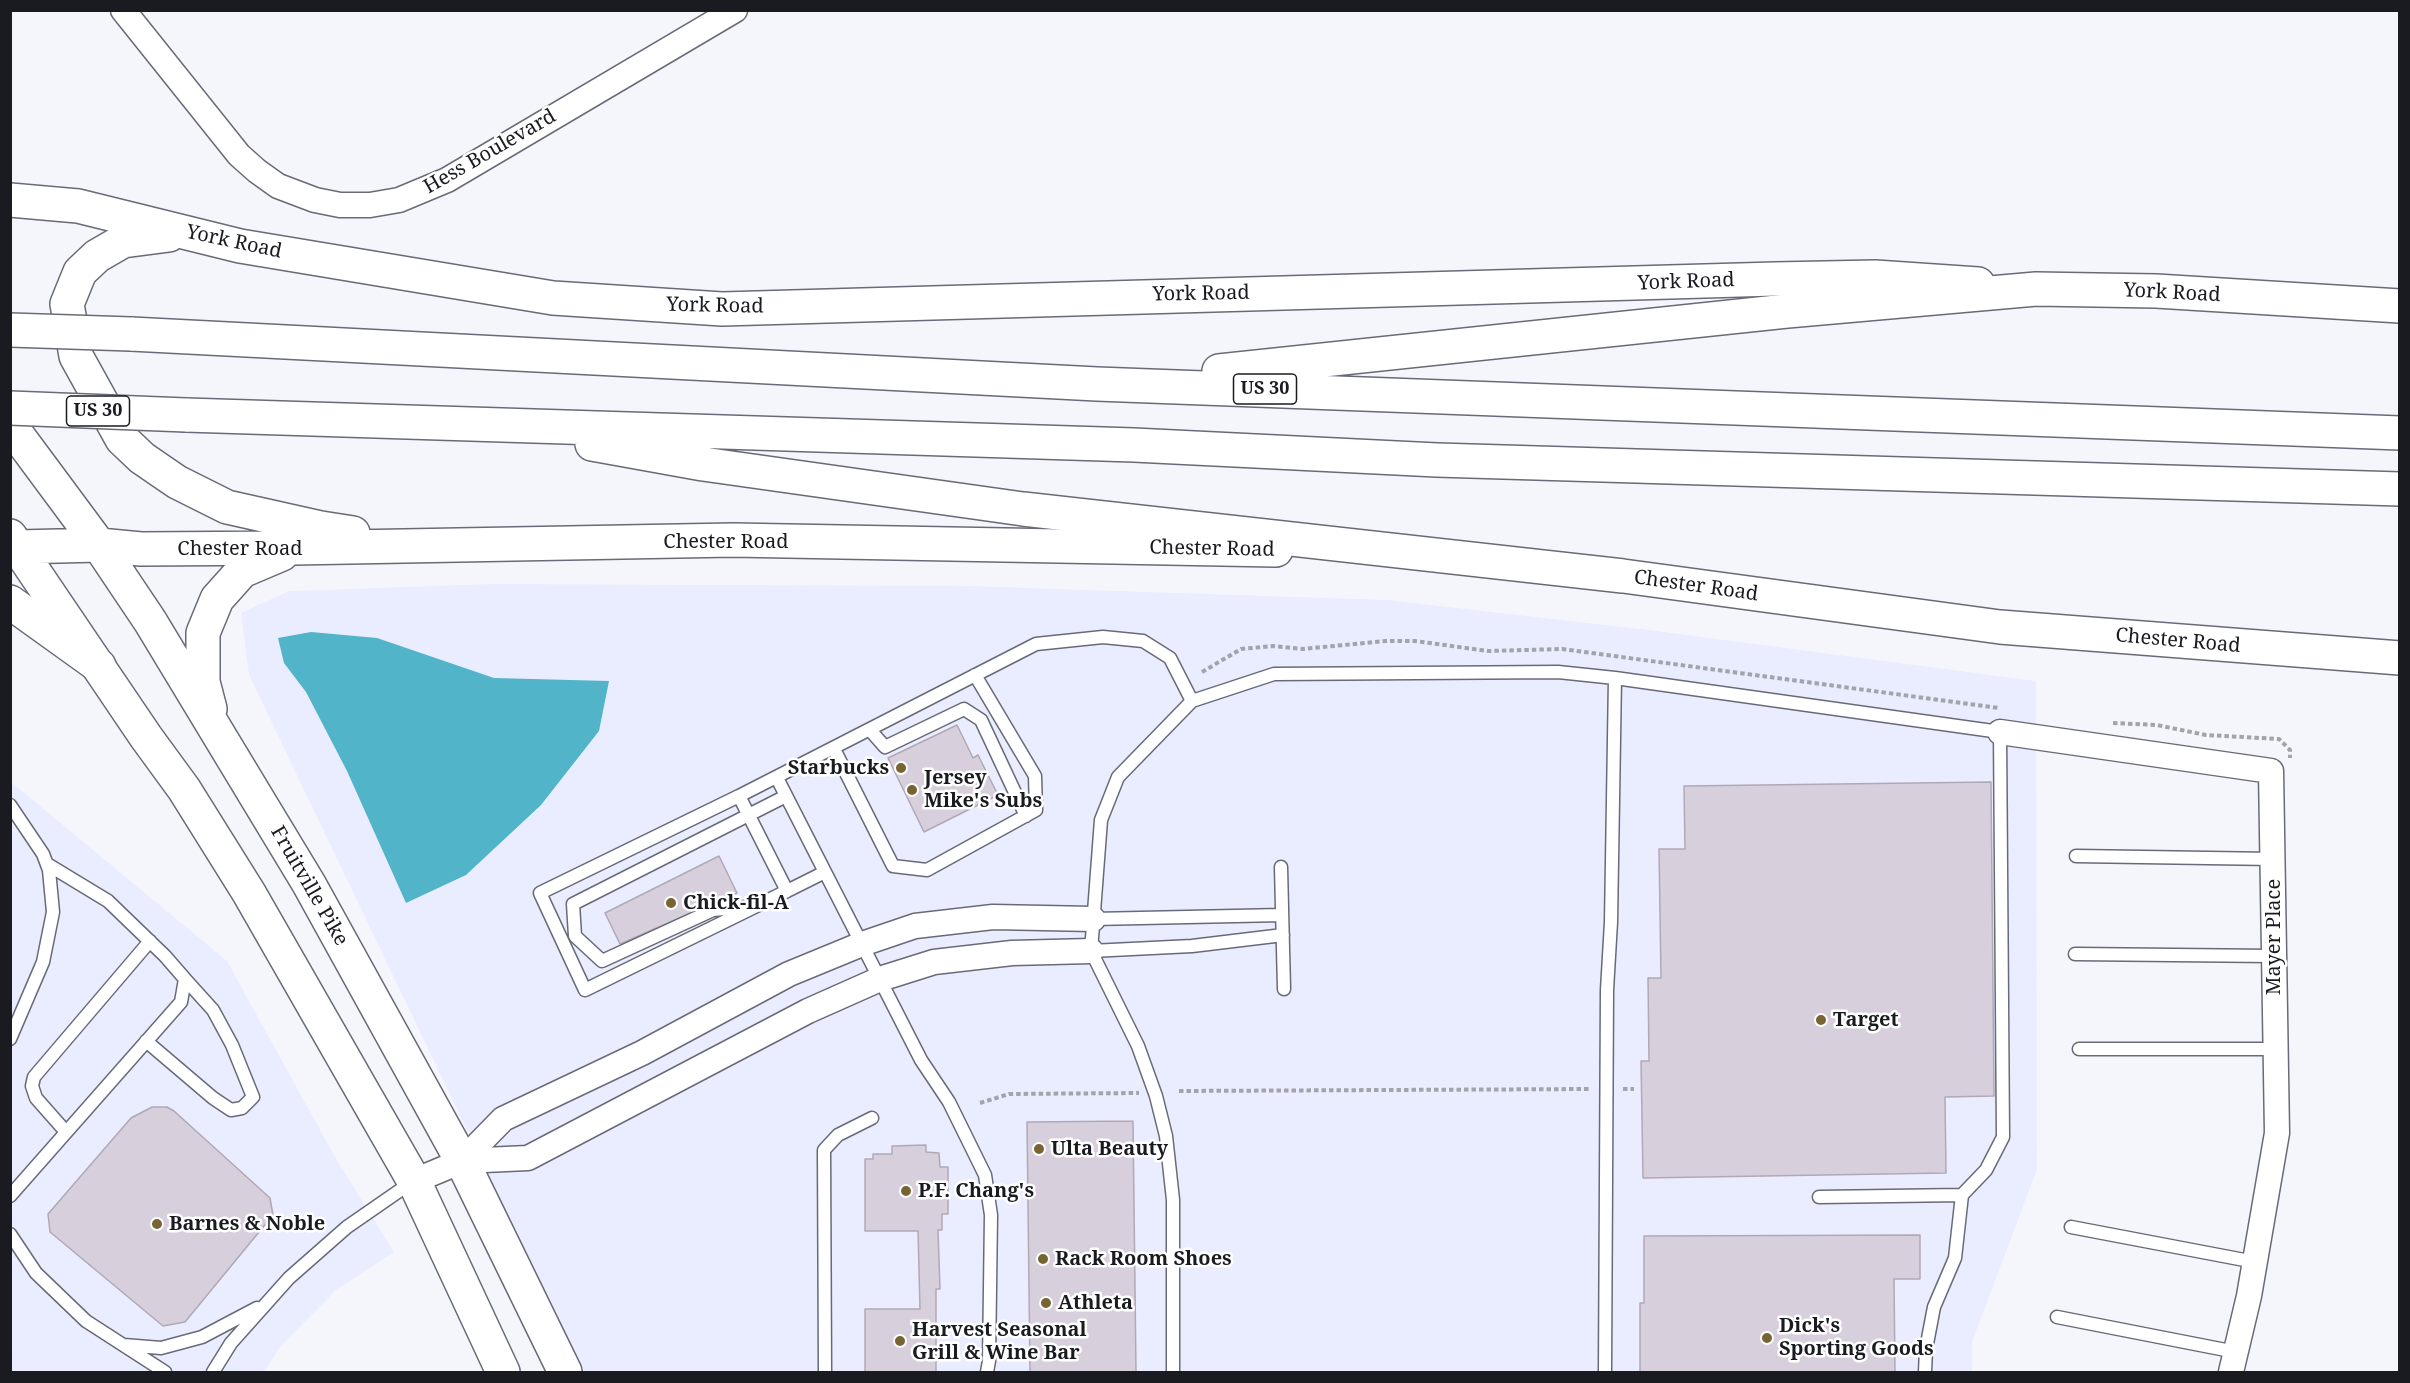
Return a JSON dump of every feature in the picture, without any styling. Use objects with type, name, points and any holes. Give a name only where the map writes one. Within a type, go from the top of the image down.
[{"type":"main road","name":"York Road","points":[[10,200],[78,206],[240,246],[553,298],[722,309],[1864,278],[2036,289],[2156,291],[2397,306]]},
{"type":"main road","points":[[188,233],[123,241],[97,256],[80,273],[67,304],[76,356],[122,439],[141,458],[177,482],[227,507],[321,528],[453,546]]},
{"type":"main road","points":[[1098,384],[1787,311],[2036,289]]},
{"type":"main road","name":"US 30","points":[[10,330],[131,334],[1098,384],[2400,433]]},
{"type":"main road","name":"US 30","points":[[10,408],[1134,445],[1437,460],[2400,489]]},
{"type":"main road","points":[[469,423],[703,464],[1023,509],[1426,552]]},
{"type":"main road","name":"Fruitville Pike","points":[[10,425],[99,545],[150,621],[309,884],[462,1161],[565,1372]]},
{"type":"main road","name":"Chester Road","points":[[13,543],[99,545],[141,549],[294,549],[733,540],[1426,552],[2000,627],[2400,658]]},
{"type":"main road","points":[[13,543],[184,789],[249,893],[414,1181],[502,1372]]},
{"type":"main road","points":[[215,728],[203,682],[203,633],[218,599],[242,571],[294,549]]},
{"type":"main road","points":[[10,602],[99,666]]},
{"type":"main road","points":[[2305,651],[2400,638]]},
{"type":"street","name":"Hess Boulevard","points":[[123,10],[239,155],[257,171],[279,186],[315,200],[340,205],[370,205],[419,194],[447,180],[735,10]]},
{"type":"street","name":"Mayer Place","points":[[2000,732],[2271,771],[2277,1133],[2255,1262],[2234,1362]]},
{"type":"street","points":[[462,1161],[503,1119],[642,1053],[789,974],[862,944],[915,926],[993,917],[1093,919]]},
{"type":"street","points":[[414,1181],[462,1161],[528,1158],[808,1011],[880,979],[934,962],[1012,953],[1091,951]]},
{"type":"lane","points":[[825,872],[585,990],[540,893],[777,778],[1036,644],[1102,637],[1143,641],[1170,658],[1192,701]]},
{"type":"lane","points":[[1173,1372],[1173,1200],[1166,1136],[1156,1096],[1138,1046],[1091,951],[1101,820],[1118,777],[1192,701],[1274,674],[1558,672],[2000,732],[2003,1137],[1986,1170],[1962,1195],[1955,1258],[1934,1306],[1926,1349],[1925,1372]]},
{"type":"lane","points":[[834,749],[893,866],[927,870],[1036,810],[1035,776],[975,675]]},
{"type":"lane","points":[[1605,1372],[1607,1089],[1615,678]]},
{"type":"lane","points":[[870,730],[885,747],[964,709],[981,720],[1026,816]]},
{"type":"lane","points":[[777,778],[921,1060],[949,1102],[985,1175],[991,1215],[990,1369]]},
{"type":"lane","points":[[739,796],[787,891]]},
{"type":"lane","points":[[754,906],[713,910],[602,961],[575,936],[573,904],[786,796]]},
{"type":"lane","points":[[10,805],[33,836],[46,864],[52,890],[51,934],[43,962],[10,1038]]},
{"type":"lane","points":[[2076,856],[2274,859]]},
{"type":"lane","points":[[46,864],[108,901],[150,941],[213,1011],[236,1054],[253,1097],[243,1108],[231,1110],[213,1098],[147,1041]]},
{"type":"lane","points":[[1281,867],[1284,989]]},
{"type":"lane","points":[[1093,919],[1282,915]]},
{"type":"lane","points":[[1091,951],[1192,946],[1283,934]]},
{"type":"lane","points":[[66,1132],[36,1098],[32,1086],[34,1077],[150,941]]},
{"type":"lane","points":[[2075,954],[2273,956]]},
{"type":"lane","points":[[10,1196],[181,1002],[184,979]]},
{"type":"lane","points":[[2079,1049],[2275,1049]]},
{"type":"lane","points":[[825,1372],[824,1150],[838,1135],[872,1118]]},
{"type":"lane","points":[[213,1372],[231,1343],[262,1305],[347,1227],[414,1181]]},
{"type":"lane","points":[[1819,1197],[1962,1195]]},
{"type":"lane","points":[[2071,1227],[2255,1262]]},
{"type":"lane","points":[[10,1234],[36,1273],[86,1321],[165,1372]]},
{"type":"lane","points":[[123,1345],[161,1348],[202,1337],[262,1305]]},
{"type":"lane","points":[[2057,1317],[2234,1362]]},
{"type":"path","points":[[1179,1091],[1634,1089]]},
{"type":"path","points":[[980,1103],[1009,1094],[1140,1093]]},
{"type":"shaded area","points":[[492,584],[969,586],[1387,600],[1649,630],[2036,681],[2037,1169],[1972,1342],[1972,1372],[583,1372],[249,675],[241,613],[289,591]]},
{"type":"shaded area","points":[[10,781],[227,961],[335,1157],[394,1252],[336,1290],[280,1347],[264,1372],[11,1372]]},
{"type":"water","points":[[311,632],[377,638],[494,678],[609,681],[599,731],[541,805],[466,875],[406,903],[347,771],[306,692],[284,663],[278,638]]},
{"type":"building","points":[[957,725],[973,758],[978,755],[998,795],[924,832],[888,758]]},
{"type":"building","name":"Target","points":[[1991,782],[1994,1096],[1945,1097],[1946,1173],[1643,1178],[1641,1061],[1649,1061],[1648,978],[1661,978],[1659,849],[1685,849],[1684,786]]},
{"type":"building","name":"Chick-fil-A","points":[[719,856],[737,893],[620,944],[605,913]]},
{"type":"building","name":"Barnes & Noble","points":[[152,1107],[167,1107],[174,1111],[270,1198],[273,1215],[185,1322],[163,1326],[50,1232],[48,1214],[131,1118]]},
{"type":"building","points":[[1133,1121],[1136,1372],[1030,1372],[1027,1122]]},
{"type":"building","points":[[926,1145],[926,1152],[939,1153],[940,1167],[948,1167],[948,1214],[942,1214],[942,1230],[938,1230],[940,1289],[936,1289],[936,1372],[865,1372],[865,1309],[920,1309],[918,1231],[865,1231],[865,1159],[873,1159],[873,1154],[892,1154],[892,1146]]},
{"type":"building","name":"Dick's Sporting Goods","points":[[1920,1235],[1920,1279],[1894,1279],[1895,1372],[1640,1372],[1640,1303],[1644,1303],[1644,1236]]},
{"type":"place","name":"Starbucks","points":[[901,768]]},
{"type":"place","name":"Jersey Mike's Subs","points":[[912,790]]},
{"type":"place","name":"Chick-fil-A","points":[[671,903]]},
{"type":"place","name":"Target","points":[[1821,1020]]},
{"type":"place","name":"Ulta Beauty","points":[[1039,1149]]},
{"type":"place","name":"P.F. Chang's","points":[[906,1191]]},
{"type":"place","name":"Barnes & Noble","points":[[157,1224]]},
{"type":"place","name":"Rack Room Shoes","points":[[1043,1259]]},
{"type":"place","name":"Athleta","points":[[1046,1303]]},
{"type":"place","name":"Dick's Sporting Goods","points":[[1767,1338]]},
{"type":"place","name":"Harvest Seasonal Grill & Wine Bar","points":[[900,1341]]}]
